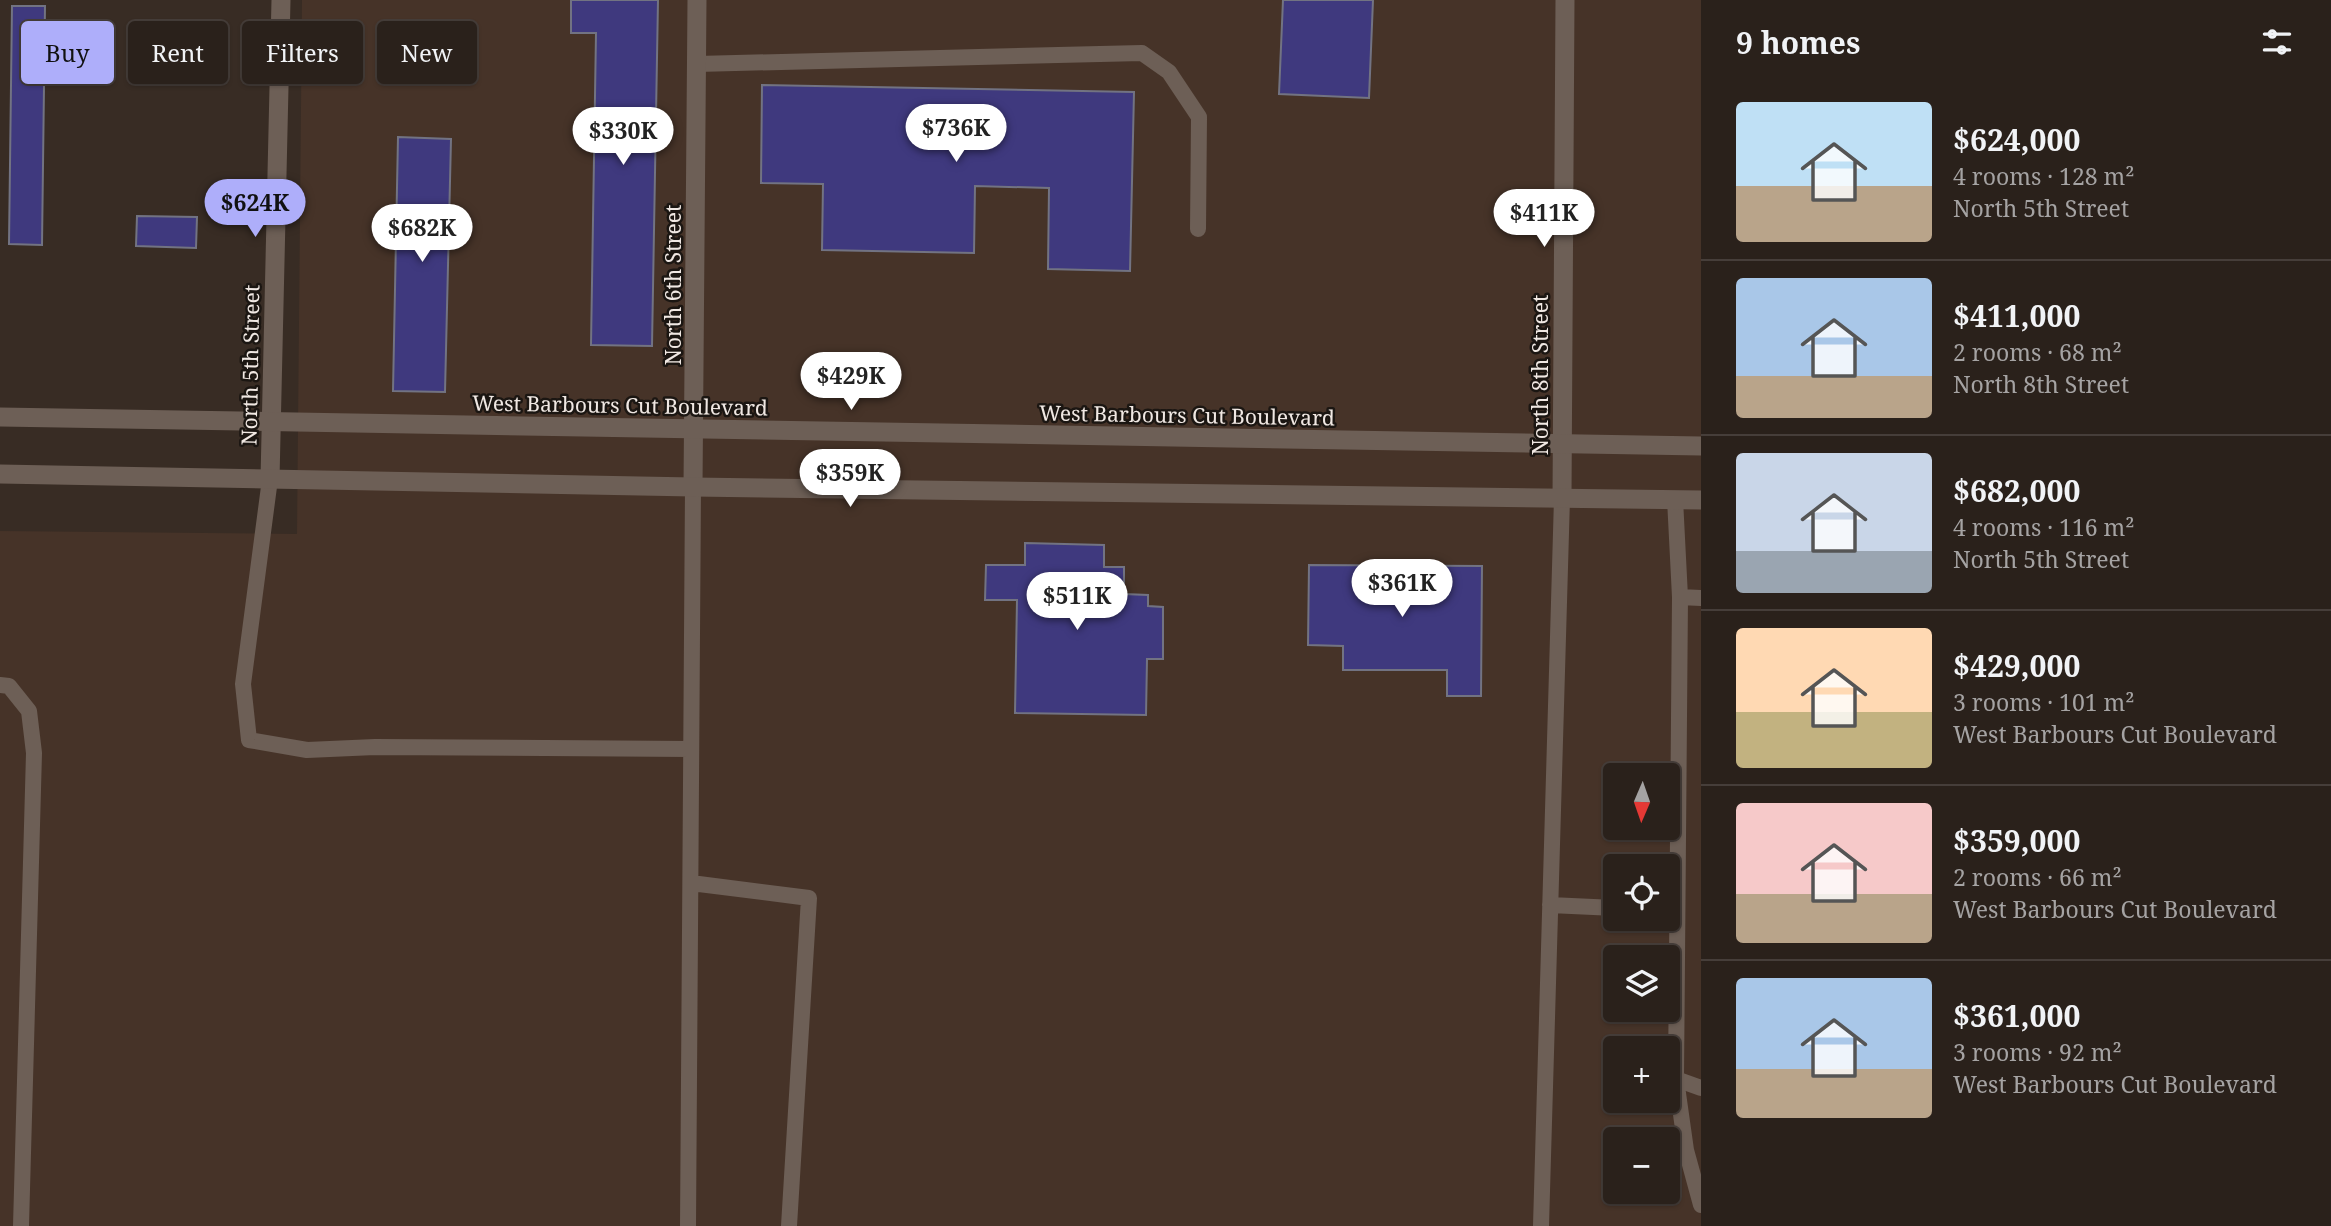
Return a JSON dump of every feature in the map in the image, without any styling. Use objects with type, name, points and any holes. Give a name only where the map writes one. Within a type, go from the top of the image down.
[{"type":"street","name":"North 5th Street","points":[[270,479],[281,0]]},
{"type":"street","name":"North 6th Street","points":[[693,486],[697,0]]},
{"type":"street","name":"North 8th Street","points":[[1562,498],[1565,0]]},
{"type":"street","name":"West Barbours Cut Boulevard","points":[[0,417],[1701,446]]},
{"type":"street","points":[[0,474],[1701,500]]},
{"type":"lane","points":[[697,64],[1142,53],[1169,72],[1199,117],[1198,229]]},
{"type":"lane","points":[[270,479],[243,684],[249,740],[306,750],[374,747],[691,749]]},
{"type":"lane","points":[[688,1226],[693,486]]},
{"type":"lane","points":[[1541,1226],[1562,498]]},
{"type":"lane","points":[[1674,854],[1680,597],[1675,499]]},
{"type":"lane","points":[[1680,597],[1701,598]]},
{"type":"lane","points":[[0,685],[9,686],[29,711],[34,754],[21,1226]]},
{"type":"lane","points":[[691,883],[809,898],[789,1226]]},
{"type":"lane","points":[[1550,905],[1603,907]]},
{"type":"lane","points":[[1673,931],[1675,1036]]},
{"type":"lane","points":[[1680,1080],[1701,1087]]},
{"type":"lane","points":[[1680,1107],[1686,1150],[1701,1206]]},
{"type":"shaded area","points":[[302,0],[1701,0],[1701,1226],[0,1226],[0,531],[297,534],[301,84],[363,84],[363,21],[302,21]]},
{"type":"building","points":[[571,0],[658,0],[652,346],[591,345],[596,33],[571,33]]},
{"type":"building","points":[[1283,0],[1373,0],[1369,98],[1279,94]]},
{"type":"building","points":[[12,6],[45,6],[45,21],[21,21],[21,84],[44,84],[42,245],[9,244]]},
{"type":"building","points":[[762,85],[1134,92],[1130,271],[1048,269],[1049,188],[975,186],[974,253],[822,250],[823,184],[761,183]]},
{"type":"building","points":[[398,137],[451,139],[445,392],[393,391]]},
{"type":"building","points":[[137,216],[197,217],[196,248],[136,246]]},
{"type":"building","points":[[1025,543],[1104,545],[1104,567],[1124,567],[1124,594],[1148,595],[1148,606],[1163,607],[1163,659],[1147,659],[1146,715],[1015,713],[1017,600],[985,600],[986,565],[1025,565]]},
{"type":"building","points":[[1309,565],[1482,566],[1481,696],[1447,696],[1447,670],[1343,670],[1343,646],[1308,645]]}]
